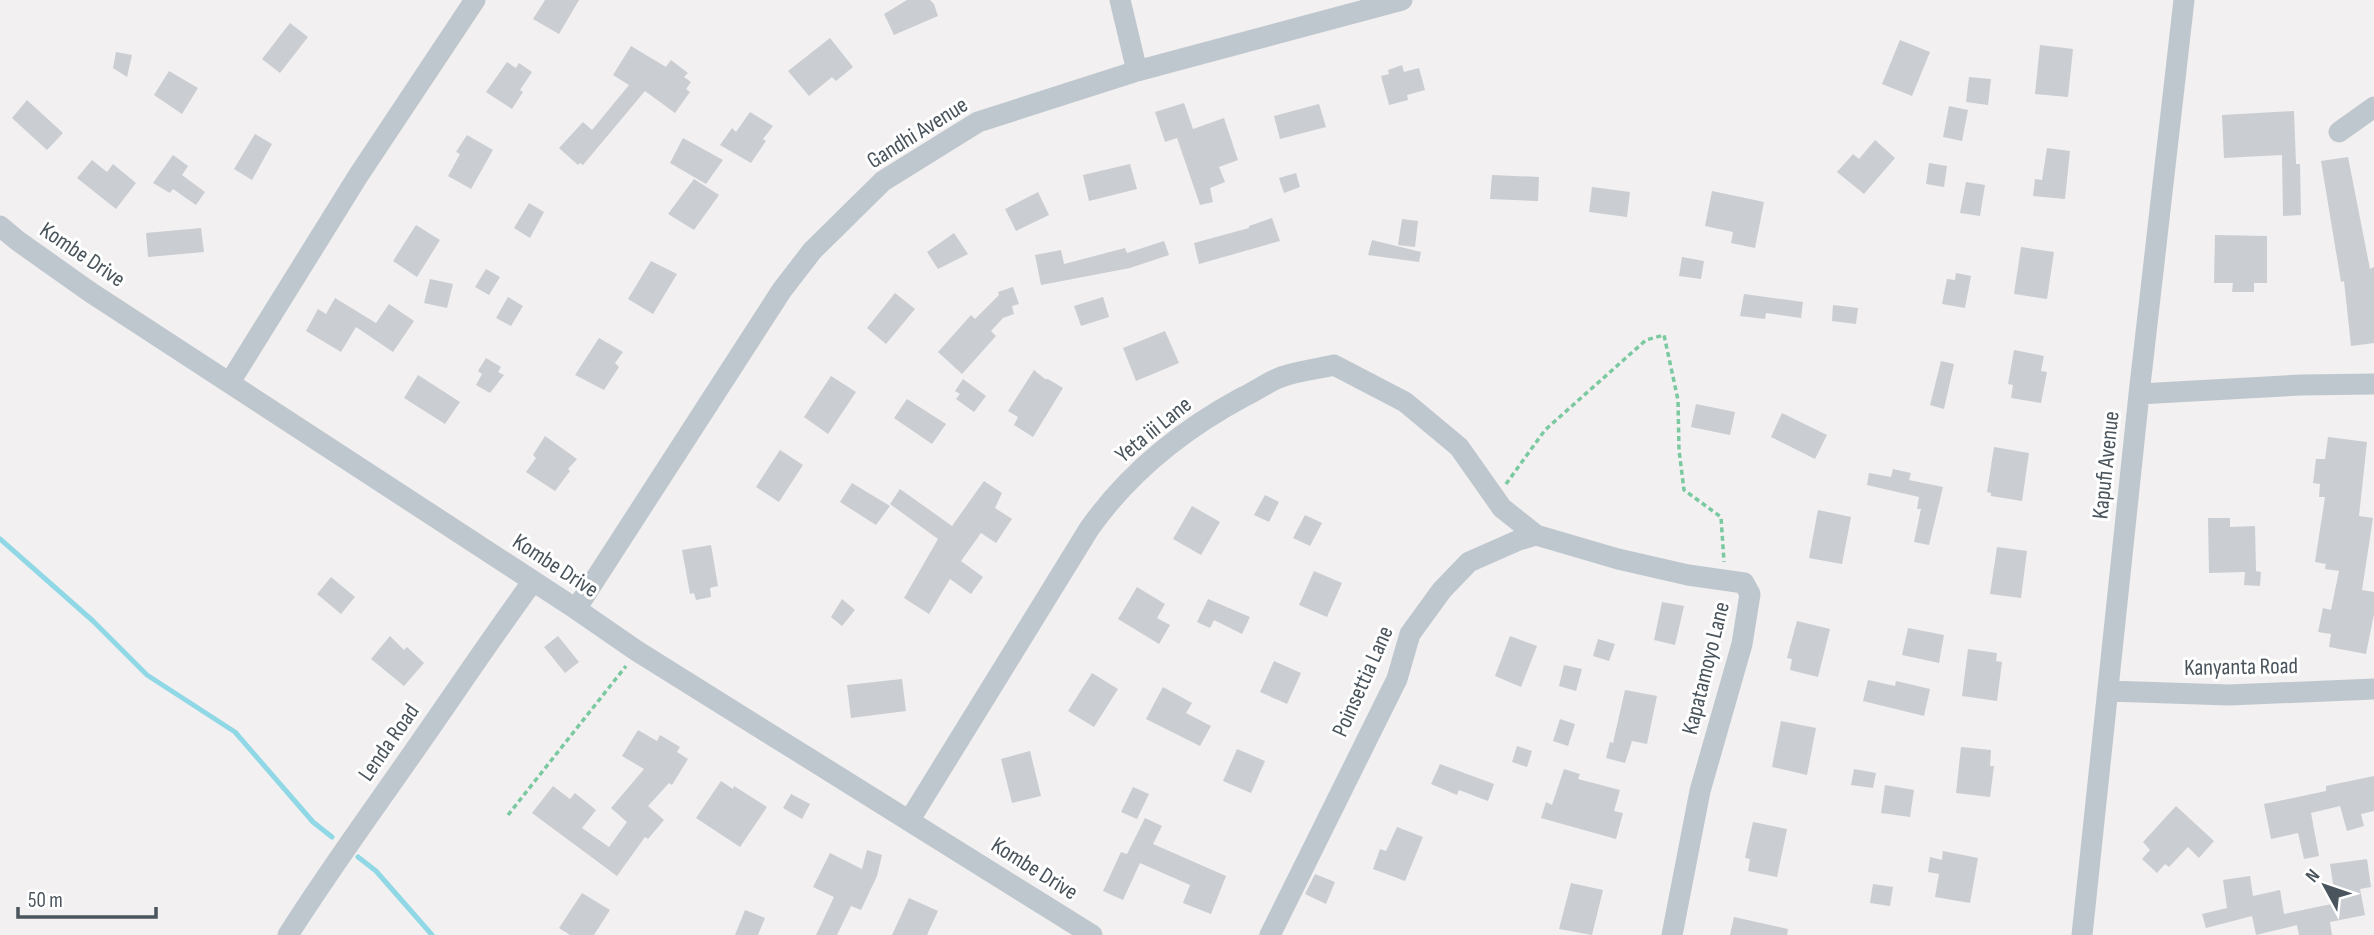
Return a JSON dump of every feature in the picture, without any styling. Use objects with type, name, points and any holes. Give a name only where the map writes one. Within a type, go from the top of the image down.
[{"type":"street","points":[[230,382],[358,176],[475,0]]},
{"type":"street","points":[[1120,0],[1137,71]]},
{"type":"street","name":"Gandhi Avenue","points":[[576,609],[782,290],[812,251],[883,181],[978,122],[1137,71],[1402,0]]},
{"type":"street","name":"Kapufi Avenue","points":[[2082,935],[2184,0]]},
{"type":"street","points":[[2339,132],[2374,107]]},
{"type":"street","name":"Kombe Drive","points":[[0,226],[90,292],[637,651],[1093,935]]},
{"type":"street","name":"Yeta iii Lane","points":[[909,821],[1107,504],[1141,468],[1174,440],[1213,414],[1280,377],[1334,365],[1405,401],[1459,447],[1502,508],[1536,535]]},
{"type":"street","points":[[2139,394],[2300,385],[2374,384]]},
{"type":"street","name":"Kapatamoyo Lane","points":[[1536,535],[1630,562],[1688,575],[1744,583],[1750,594],[1742,644],[1700,791],[1672,935]]},
{"type":"street","name":"Poinsettia Lane","points":[[1270,935],[1397,679],[1410,634],[1442,590],[1469,562],[1536,535]]},
{"type":"street","name":"Lenda Road","points":[[288,935],[330,869],[533,581]]},
{"type":"street","name":"Kanyanta Road","points":[[2108,691],[2229,695],[2374,689]]},
{"type":"path","points":[[1495,498],[1545,430],[1646,340],[1664,335],[1678,400],[1679,450],[1684,490],[1721,517],[1725,555],[1722,578]]},
{"type":"path","points":[[508,815],[637,651]]},
{"type":"building","points":[[545,0],[579,0],[559,34],[533,19]]},
{"type":"building","points":[[907,0],[930,0],[938,16],[894,35],[884,14]]},
{"type":"building","points":[[290,23],[308,37],[280,73],[262,59]]},
{"type":"building","points":[[830,38],[853,67],[836,81],[832,77],[809,96],[788,71]]},
{"type":"building","points":[[1900,40],[1930,52],[1912,96],[1882,84]]},
{"type":"building","points":[[2040,45],[2073,49],[2068,97],[2035,94]]},
{"type":"building","points":[[631,46],[666,67],[671,60],[688,73],[684,77],[691,82],[686,89],[690,92],[675,113],[645,91],[583,165],[578,165],[559,148],[583,122],[592,130],[629,85],[613,75]]},
{"type":"building","points":[[116,52],[132,55],[127,77],[113,68]]},
{"type":"building","points":[[507,62],[516,68],[519,63],[532,72],[512,109],[486,92]]},
{"type":"building","points":[[1402,65],[1404,72],[1419,68],[1425,90],[1407,95],[1408,100],[1389,105],[1381,76]]},
{"type":"building","points":[[169,71],[198,88],[182,114],[154,95]]},
{"type":"building","points":[[1969,77],[1991,79],[1988,105],[1966,102]]},
{"type":"building","points":[[27,100],[63,133],[47,150],[12,118]]},
{"type":"building","points":[[1184,103],[1193,129],[1224,118],[1238,160],[1219,167],[1225,182],[1210,188],[1213,202],[1200,205],[1177,138],[1165,142],[1155,112]]},
{"type":"building","points":[[1319,104],[1326,127],[1280,139],[1274,116]]},
{"type":"building","points":[[1949,106],[1968,110],[1962,141],[1943,137]]},
{"type":"building","points":[[2294,111],[2296,164],[2300,164],[2301,215],[2283,216],[2282,155],[2224,158],[2222,115]]},
{"type":"building","points":[[750,112],[773,126],[751,163],[720,145],[732,128],[736,132]]},
{"type":"building","points":[[255,134],[272,144],[252,180],[234,169]]},
{"type":"building","points":[[467,135],[493,150],[471,189],[448,176],[460,154],[456,152]]},
{"type":"building","points":[[683,138],[723,160],[706,184],[670,163]]},
{"type":"building","points":[[1875,140],[1895,158],[1864,194],[1837,172],[1853,154],[1859,159]]},
{"type":"building","points":[[2047,148],[2070,151],[2065,199],[2033,196],[2035,179],[2042,180]]},
{"type":"building","points":[[173,155],[188,166],[182,175],[205,192],[196,205],[173,189],[170,193],[153,183]]},
{"type":"building","points":[[2348,157],[2370,269],[2374,267],[2374,343],[2351,346],[2344,281],[2341,282],[2321,161]]},
{"type":"building","points":[[92,160],[107,172],[113,164],[136,183],[116,209],[77,178]]},
{"type":"building","points":[[1929,163],[1947,166],[1944,187],[1926,184]]},
{"type":"building","points":[[1130,164],[1137,189],[1089,201],[1083,175]]},
{"type":"building","points":[[1296,173],[1300,187],[1284,193],[1279,178]]},
{"type":"building","points":[[1492,175],[1539,177],[1538,201],[1490,199]]},
{"type":"building","points":[[694,179],[719,195],[694,230],[668,214]]},
{"type":"building","points":[[1966,182],[1985,185],[1980,216],[1960,213]]},
{"type":"building","points":[[1592,187],[1630,192],[1627,217],[1589,212]]},
{"type":"building","points":[[1712,191],[1764,202],[1755,248],[1731,243],[1733,232],[1705,226]]},
{"type":"building","points":[[1038,192],[1049,215],[1016,231],[1005,209]]},
{"type":"building","points":[[529,203],[544,212],[530,238],[514,228]]},
{"type":"building","points":[[1272,218],[1280,241],[1199,264],[1194,243],[1249,228]]},
{"type":"building","points":[[1402,219],[1418,221],[1415,247],[1398,245]]},
{"type":"building","points":[[416,225],[440,240],[417,277],[393,261]]},
{"type":"building","points":[[201,228],[204,252],[148,257],[146,233]]},
{"type":"building","points":[[954,233],[968,254],[938,269],[927,252]]},
{"type":"building","points":[[2215,235],[2267,236],[2267,283],[2254,283],[2254,292],[2232,292],[2233,283],[2214,283]]},
{"type":"building","points":[[1372,240],[1421,252],[1419,262],[1368,255]]},
{"type":"building","points":[[1164,241],[1169,255],[1130,268],[1041,285],[1035,255],[1061,250],[1064,264],[1125,248],[1127,253]]},
{"type":"building","points":[[2021,247],[2054,252],[2047,299],[2014,294]]},
{"type":"building","points":[[1682,257],[1704,261],[1701,279],[1679,276]]},
{"type":"building","points":[[651,261],[677,274],[653,314],[628,299]]},
{"type":"building","points":[[486,269],[500,277],[489,295],[475,287]]},
{"type":"building","points":[[1956,273],[1971,276],[1965,308],[1942,304],[1947,279],[1955,280]]},
{"type":"building","points":[[430,279],[453,284],[447,308],[424,303]]},
{"type":"building","points":[[1013,287],[1019,304],[1012,306],[1014,314],[1003,318],[991,331],[996,336],[962,374],[938,352],[971,315],[975,319],[999,295],[998,292]]},
{"type":"building","points":[[895,293],[915,309],[886,344],[867,328]]},
{"type":"building","points":[[1744,294],[1803,302],[1801,318],[1766,313],[1765,319],[1740,316]]},
{"type":"building","points":[[508,297],[523,306],[511,326],[496,318]]},
{"type":"building","points":[[1103,297],[1109,317],[1081,326],[1074,306]]},
{"type":"building","points":[[335,298],[376,323],[389,304],[414,321],[393,352],[356,327],[341,352],[306,331],[318,309],[326,314]]},
{"type":"building","points":[[1833,305],[1858,308],[1856,324],[1832,321]]},
{"type":"building","points":[[1165,331],[1179,363],[1136,381],[1123,348]]},
{"type":"building","points":[[599,338],[623,352],[615,363],[619,367],[604,390],[575,375]]},
{"type":"building","points":[[2014,350],[2044,356],[2041,371],[2047,372],[2041,403],[2011,398],[2013,385],[2008,384]]},
{"type":"building","points":[[486,358],[501,367],[498,372],[504,375],[490,393],[476,385],[482,374],[478,371]]},
{"type":"building","points":[[1941,361],[1954,364],[1944,409],[1930,405]]},
{"type":"building","points":[[1034,370],[1063,388],[1033,437],[1014,425],[1018,417],[1008,411]]},
{"type":"building","points":[[418,375],[460,402],[445,424],[404,398]]},
{"type":"building","points":[[831,376],[856,392],[828,434],[804,417]]},
{"type":"building","points":[[963,379],[986,396],[974,412],[956,399],[960,394],[955,391]]},
{"type":"building","points":[[907,399],[946,424],[932,444],[894,418]]},
{"type":"building","points":[[1696,404],[1735,412],[1730,435],[1691,427]]},
{"type":"building","points":[[1782,413],[1827,435],[1815,459],[1771,437]]},
{"type":"building","points":[[545,436],[577,459],[555,491],[526,472],[536,458],[533,455]]},
{"type":"building","points":[[2328,437],[2367,442],[2359,516],[2373,518],[2362,590],[2374,592],[2374,614],[2366,654],[2329,647],[2331,634],[2318,632],[2323,608],[2331,610],[2339,571],[2325,569],[2326,564],[2315,562],[2325,497],[2319,497],[2320,484],[2313,483],[2316,459],[2325,459]]},
{"type":"building","points":[[1994,447],[2029,453],[2022,501],[1991,496],[1991,493],[1987,492]]},
{"type":"building","points":[[780,450],[803,465],[779,502],[756,487]]},
{"type":"building","points":[[1893,469],[1911,473],[1909,480],[1943,487],[1929,545],[1914,542],[1921,509],[1917,509],[1919,497],[1867,485],[1869,473],[1891,477]]},
{"type":"building","points":[[984,481],[1002,493],[995,508],[1012,519],[996,543],[981,533],[961,561],[983,577],[971,594],[950,579],[929,614],[904,598],[938,539],[890,504],[900,489],[952,526]]},
{"type":"building","points":[[852,483],[890,506],[876,525],[840,502]]},
{"type":"building","points":[[1265,495],[1279,502],[1269,522],[1254,515]]},
{"type":"building","points":[[1192,506],[1220,522],[1201,555],[1173,539]]},
{"type":"building","points":[[1818,510],[1851,517],[1842,564],[1809,558]]},
{"type":"building","points":[[1305,515],[1322,523],[1310,546],[1293,538]]},
{"type":"building","points":[[2208,518],[2230,518],[2230,527],[2255,526],[2256,571],[2261,572],[2260,586],[2244,585],[2245,572],[2209,573]]},
{"type":"building","points":[[711,545],[718,586],[710,588],[711,597],[696,600],[694,593],[690,594],[682,550]]},
{"type":"building","points":[[1997,547],[2027,551],[2021,598],[1990,594]]},
{"type":"building","points":[[1314,571],[1342,583],[1327,617],[1299,605]]},
{"type":"building","points":[[331,577],[355,597],[341,614],[317,594]]},
{"type":"building","points":[[1137,587],[1165,604],[1157,618],[1170,625],[1159,644],[1118,619]]},
{"type":"building","points":[[842,599],[855,610],[842,626],[831,617]]},
{"type":"building","points":[[1208,599],[1250,617],[1242,634],[1214,620],[1210,628],[1197,622]]},
{"type":"building","points":[[1662,602],[1684,606],[1675,645],[1654,640]]},
{"type":"building","points":[[1797,621],[1830,629],[1818,677],[1790,670],[1792,659],[1787,658]]},
{"type":"building","points":[[1908,628],[1944,635],[1939,663],[1902,655]]},
{"type":"building","points":[[390,636],[404,650],[407,647],[424,663],[404,686],[371,659]]},
{"type":"building","points":[[558,636],[579,662],[565,673],[544,647]]},
{"type":"building","points":[[1510,636],[1537,646],[1521,687],[1495,676]]},
{"type":"building","points":[[1598,639],[1615,644],[1609,661],[1593,656]]},
{"type":"building","points":[[1968,649],[1997,653],[1996,661],[2002,662],[1997,701],[1962,696]]},
{"type":"building","points":[[1274,661],[1301,673],[1287,704],[1260,692]]},
{"type":"building","points":[[1564,665],[1582,669],[1576,691],[1559,686]]},
{"type":"building","points":[[1092,673],[1118,689],[1094,727],[1068,711]]},
{"type":"building","points":[[902,679],[906,711],[851,718],[847,685]]},
{"type":"building","points":[[1868,680],[1895,686],[1896,681],[1930,689],[1924,716],[1863,701]]},
{"type":"building","points":[[1163,687],[1192,703],[1186,713],[1211,726],[1200,746],[1146,719]]},
{"type":"building","points":[[1625,690],[1657,696],[1647,744],[1632,741],[1625,763],[1606,758],[1610,742],[1613,743]]},
{"type":"building","points":[[1560,719],[1575,724],[1568,746],[1553,741]]},
{"type":"building","points":[[1781,721],[1816,728],[1807,775],[1772,767]]},
{"type":"building","points":[[638,730],[657,741],[660,735],[680,747],[677,752],[688,759],[672,785],[669,783],[648,806],[664,820],[648,839],[645,837],[617,876],[532,813],[553,786],[570,799],[575,793],[596,810],[582,828],[609,847],[627,822],[611,808],[644,769],[622,756]]},
{"type":"building","points":[[1517,746],[1532,751],[1527,767],[1512,762]]},
{"type":"building","points":[[1961,747],[1991,750],[1990,766],[1994,766],[1990,797],[1956,793]]},
{"type":"building","points":[[1237,749],[1265,761],[1251,793],[1223,781]]},
{"type":"building","points":[[1030,751],[1041,796],[1012,803],[1001,759]]},
{"type":"building","points":[[1440,764],[1494,784],[1488,801],[1459,790],[1457,795],[1431,784]]},
{"type":"building","points":[[1564,769],[1580,774],[1578,779],[1620,790],[1614,811],[1623,813],[1616,839],[1541,818],[1546,802],[1552,805]]},
{"type":"building","points":[[1854,769],[1876,773],[1873,788],[1851,785]]},
{"type":"building","points":[[2374,776],[2374,811],[2361,814],[2364,826],[2347,831],[2340,806],[2311,813],[2319,856],[2304,859],[2298,833],[2271,839],[2264,804],[2326,791],[2326,786]]},
{"type":"building","points":[[721,781],[767,807],[740,847],[696,818]]},
{"type":"building","points":[[1885,785],[1914,790],[1910,817],[1881,813]]},
{"type":"building","points":[[1133,787],[1149,794],[1137,819],[1121,812]]},
{"type":"building","points":[[791,794],[810,804],[802,819],[783,808]]},
{"type":"building","points":[[2176,806],[2214,841],[2199,858],[2188,847],[2169,867],[2165,864],[2157,873],[2142,859],[2150,850],[2143,842]]},
{"type":"building","points":[[1145,818],[1162,826],[1153,844],[1226,876],[1211,914],[1183,903],[1190,885],[1140,863],[1123,900],[1103,891],[1121,852],[1127,854]]},
{"type":"building","points":[[1753,822],[1787,829],[1777,877],[1748,871],[1750,859],[1745,858]]},
{"type":"building","points":[[1397,827],[1423,837],[1405,881],[1373,869],[1380,849],[1386,851]]},
{"type":"building","points":[[867,850],[882,855],[877,876],[861,910],[851,906],[837,935],[816,935],[834,897],[813,887],[830,853],[862,869]]},
{"type":"building","points":[[1943,851],[1978,858],[1970,903],[1935,897],[1939,874],[1928,872],[1930,857],[1942,860]]},
{"type":"building","points":[[2367,859],[2371,887],[2360,889],[2365,915],[2330,922],[2332,935],[2299,935],[2297,925],[2256,935],[2252,916],[2206,928],[2202,914],[2227,908],[2223,880],[2250,876],[2253,896],[2280,890],[2284,914],[2336,903],[2330,864]]},
{"type":"building","points":[[1315,874],[1335,882],[1326,904],[1305,894]]},
{"type":"building","points":[[1571,883],[1603,890],[1592,935],[1559,929]]},
{"type":"building","points":[[1873,884],[1893,887],[1890,906],[1870,903]]},
{"type":"building","points":[[582,893],[610,910],[594,935],[570,935],[559,928]]},
{"type":"building","points":[[909,898],[938,911],[927,935],[892,935]]},
{"type":"building","points":[[745,910],[765,918],[758,935],[735,935]]},
{"type":"building","points":[[1734,917],[1788,929],[1787,935],[1730,935]]},
{"type":"waterway","points":[[0,539],[93,621],[147,675],[235,732],[313,822],[332,837]]},
{"type":"waterway","points":[[358,857],[376,871],[432,935]]}]
